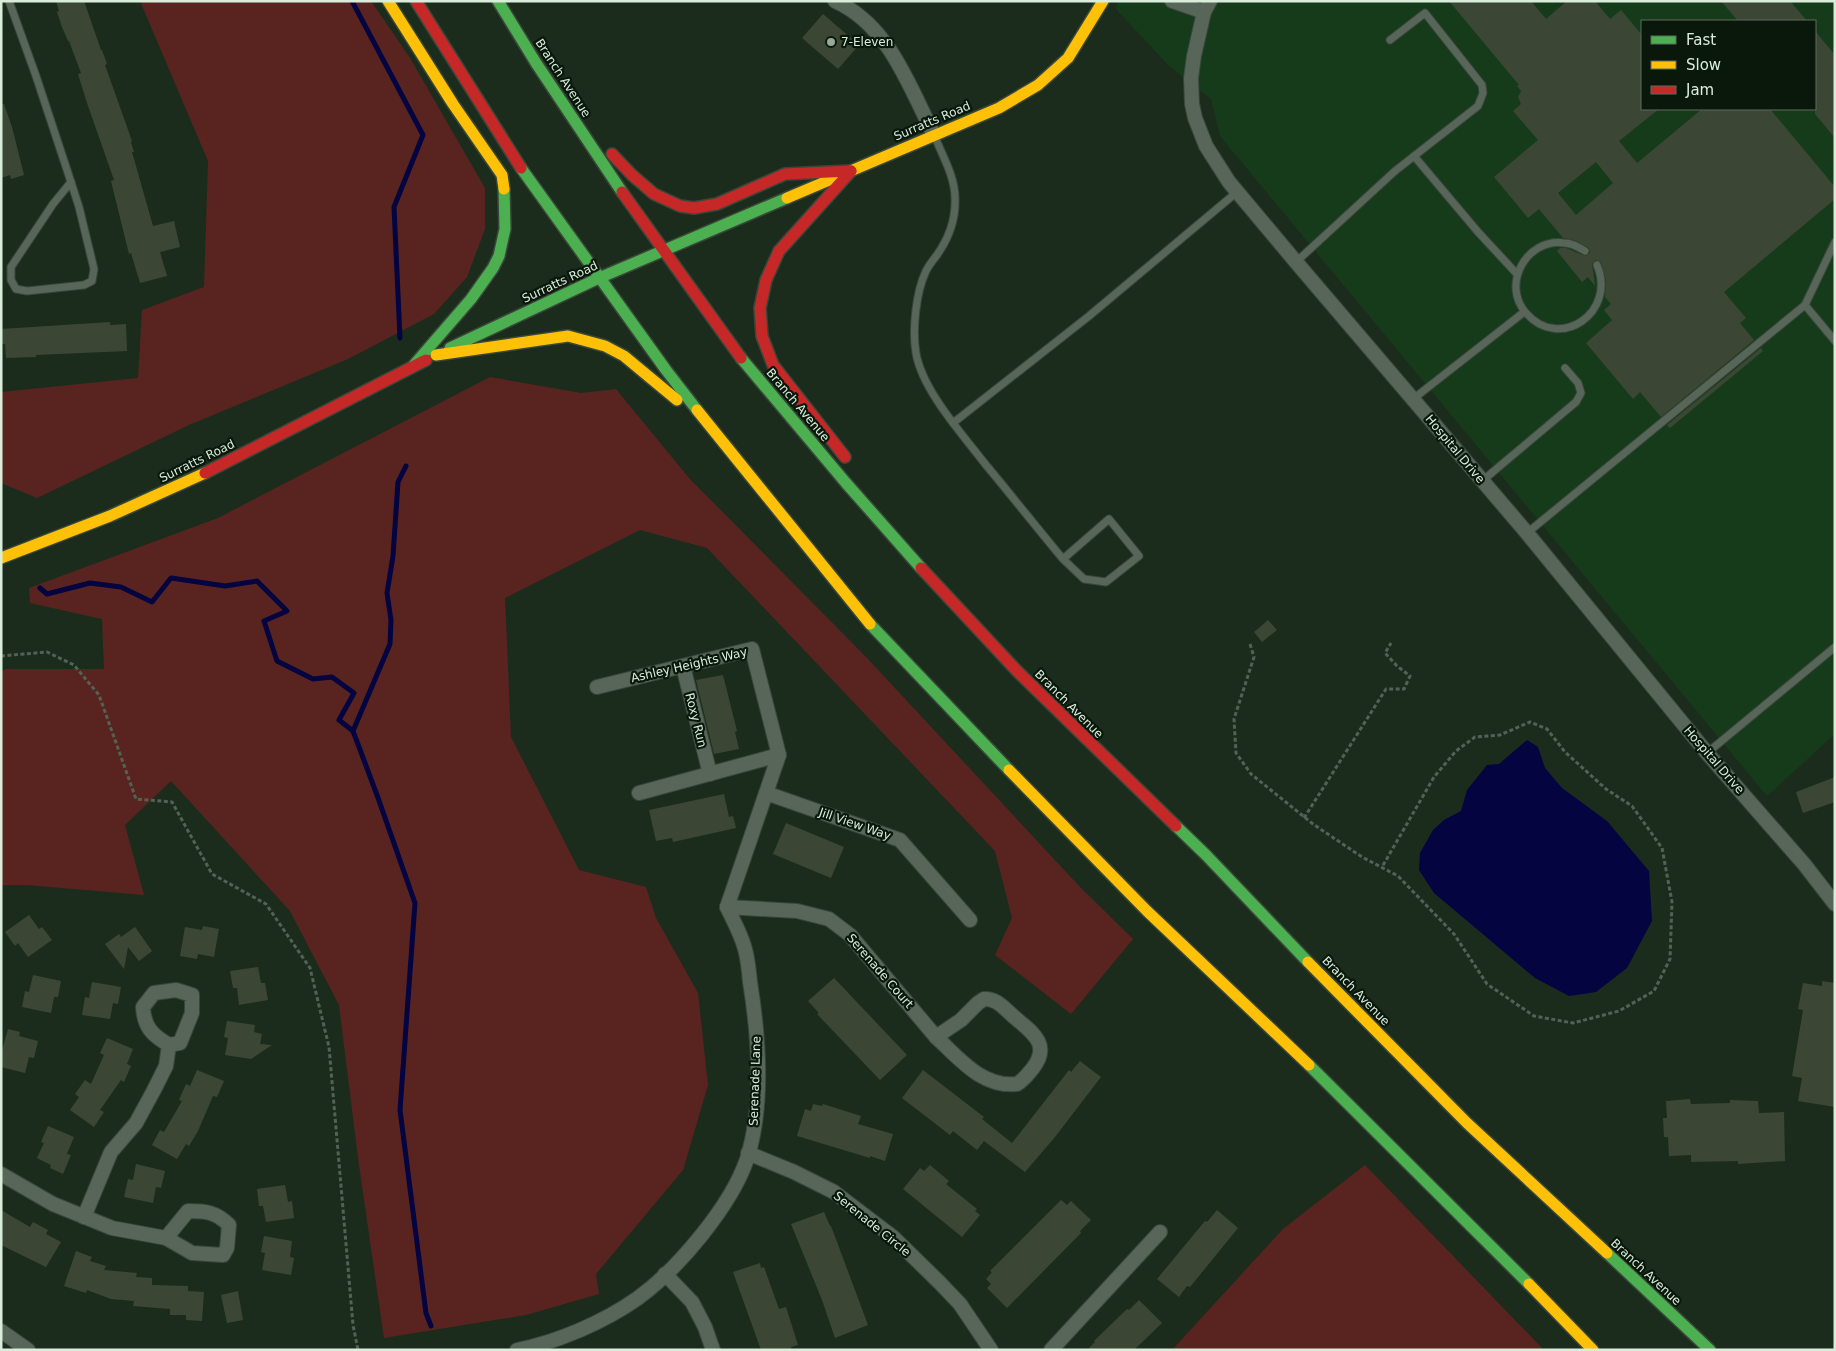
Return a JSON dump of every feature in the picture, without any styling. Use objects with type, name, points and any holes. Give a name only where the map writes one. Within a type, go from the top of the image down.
[{"type":"main road","points":[[388,1],[453,104],[502,175],[505,196],[505,229],[499,256],[493,268],[471,300],[413,366]]},
{"type":"main road","points":[[416,1],[527,178],[666,370],[871,625],[959,719],[1147,911],[1281,1038],[1463,1217],[1593,1350]]},
{"type":"main road","name":"Branch Avenue","points":[[498,1],[593,150],[735,351],[846,483],[946,596],[1095,749],[1206,855],[1328,983],[1460,1116],[1710,1350]]},
{"type":"main road","name":"Surratts Road","points":[[1,558],[50,541],[121,512],[199,476],[413,366],[599,278],[999,108],[1038,86],[1068,58],[1103,1]]},
{"type":"main road","points":[[552,88],[633,178],[648,190],[680,206],[693,208],[709,206],[784,174],[851,171]]},
{"type":"main road","points":[[846,483],[845,456],[773,365],[765,349],[759,321],[765,282],[779,250],[851,171]]},
{"type":"main road","points":[[436,355],[554,337],[568,336],[585,340],[605,346],[624,356],[714,431]]},
{"type":"street","points":[[835,1],[864,21],[881,36],[892,51],[934,135]]},
{"type":"street","points":[[1172,1],[1207,7]]},
{"type":"street","name":"Hospital Drive","points":[[1207,7],[1194,56],[1191,78],[1192,104],[1195,118],[1206,146],[1237,192],[1527,533],[1707,753],[1804,864],[1835,904]]},
{"type":"street","name":"Ashley Heights Way","points":[[597,687],[752,649],[779,755]]},
{"type":"street","name":"Roxy Run","points":[[683,666],[710,774]]},
{"type":"street","points":[[639,793],[779,755]]},
{"type":"street","points":[[727,907],[779,755]]},
{"type":"street","name":"Jill View Way","points":[[766,793],[900,840],[970,920]]},
{"type":"street","name":"Serenade Court","points":[[727,907],[797,911],[829,919],[850,935],[936,1037],[974,1073],[1002,1084],[1016,1084],[1022,1081],[1037,1062],[1040,1054],[1039,1042],[1029,1029],[997,1002],[988,999],[978,1003],[961,1020],[936,1037]]},
{"type":"street","name":"Serenade Lane","points":[[517,1350],[573,1332],[638,1297],[665,1274],[696,1241],[714,1218],[735,1185],[748,1153],[754,1126],[758,1044],[745,948],[727,907]]},
{"type":"street","points":[[84,1217],[112,1152],[136,1122],[154,1090],[166,1066],[170,1045]]},
{"type":"street","name":"Serenade Circle","points":[[748,1153],[794,1172],[834,1192],[893,1238],[960,1304],[991,1350]]},
{"type":"street","points":[[1,1174],[53,1204],[112,1228],[166,1238]]},
{"type":"street","points":[[1051,1350],[1160,1232]]},
{"type":"street","points":[[665,1274],[692,1302],[705,1327],[713,1350]]},
{"type":"street","points":[[1,1331],[28,1350]]},
{"type":"lane","points":[[9,1],[79,207],[94,269],[92,281],[84,285],[27,291],[16,289],[11,280],[11,267],[70,182]]},
{"type":"lane","points":[[1296,262],[1394,171],[1478,106],[1483,93],[1482,85],[1425,13],[1390,40]]},
{"type":"lane","points":[[934,135],[953,182],[955,198],[954,215],[953,225],[922,281],[915,343],[916,355],[931,389],[953,423],[1063,559],[1084,579],[1106,582],[1139,556],[1109,520],[1063,559]]},
{"type":"lane","points":[[1414,156],[1478,232],[1517,274]]},
{"type":"lane","points":[[953,423],[1089,316],[1237,192]]},
{"type":"lane","points":[[1585,251],[1564,242],[1540,246],[1530,253],[1522,263],[1517,274],[1515,287],[1518,300],[1524,312],[1533,320],[1550,328],[1568,328],[1579,324],[1596,307],[1601,295],[1602,283],[1597,265]]},
{"type":"lane","points":[[1527,533],[1805,305],[1835,242]]},
{"type":"lane","points":[[1805,305],[1835,341]]},
{"type":"lane","points":[[1413,399],[1524,312]]},
{"type":"lane","points":[[1482,481],[1576,402],[1581,393],[1578,383],[1565,368]]},
{"type":"lane","points":[[1707,753],[1835,647]]},
{"type":"path","points":[[1304,818],[1386,690],[1404,689],[1410,676],[1385,653],[1391,643]]},
{"type":"path","points":[[1250,644],[1254,657],[1234,719],[1236,753],[1251,774],[1304,818],[1362,857],[1398,876],[1454,934],[1487,984],[1534,1016],[1573,1023],[1619,1011],[1654,991],[1670,959],[1672,902],[1662,848],[1632,806],[1606,789],[1565,752],[1548,729],[1530,722],[1500,734],[1475,738],[1456,751],[1434,777],[1382,867]]},
{"type":"path","points":[[1,656],[47,652],[74,664],[99,694],[136,799],[172,802],[212,874],[266,904],[310,968],[329,1047],[352,1325],[358,1350]]},
{"type":"shaded area","points":[[140,1],[371,1],[410,58],[485,188],[485,229],[467,277],[434,314],[348,359],[189,425],[37,498],[1,483],[1,392],[138,378],[142,310],[204,287],[208,161]]},
{"type":"shaded area","points":[[1118,1],[1835,1],[1835,734],[1767,796],[1220,136],[1211,99],[1168,65],[1116,9]]},
{"type":"shaded area","points":[[490,377],[581,393],[616,389],[689,478],[867,658],[1081,888],[1133,939],[1071,1014],[995,955],[1012,918],[995,851],[707,548],[640,530],[505,598],[511,737],[579,870],[646,887],[656,918],[698,993],[708,1085],[683,1170],[596,1274],[599,1294],[526,1315],[384,1338],[358,1158],[339,1005],[290,911],[171,781],[125,825],[144,895],[27,885],[1,885],[1,671],[6,669],[104,669],[102,619],[30,603],[29,588],[218,518]]},
{"type":"shaded area","points":[[1527,740],[1538,747],[1545,768],[1562,788],[1607,821],[1649,871],[1652,921],[1627,968],[1596,992],[1569,996],[1535,978],[1434,893],[1419,870],[1420,853],[1433,830],[1444,820],[1461,811],[1467,790],[1487,765],[1499,764]]},
{"type":"shaded area","points":[[1365,1165],[1544,1350],[1172,1350],[1283,1229]]},
{"type":"building","points":[[56,1],[84,1],[132,141],[134,152],[132,152],[153,226],[174,221],[180,247],[160,252],[167,276],[140,283],[131,253],[129,254],[111,181],[114,180],[78,74],[81,73],[57,12],[59,11]]},
{"type":"building","points":[[1449,1],[1531,1],[1546,19],[1567,1],[1595,1],[1610,19],[1621,10],[1641,34],[1641,110],[1658,110],[1619,141],[1637,163],[1701,110],[1771,110],[1835,187],[1835,199],[1724,292],[1746,318],[1740,323],[1754,340],[1661,417],[1640,392],[1633,399],[1586,343],[1612,320],[1604,310],[1611,304],[1605,297],[1606,281],[1601,262],[1596,260],[1592,264],[1595,286],[1588,277],[1582,282],[1557,251],[1560,248],[1566,248],[1585,256],[1590,253],[1589,248],[1574,240],[1563,238],[1539,209],[1528,218],[1494,177],[1538,140],[1513,111],[1521,104],[1518,97],[1521,91],[1517,86],[1519,85]],"holes":[[[1596,162],[1613,183],[1576,215],[1558,193]]]},
{"type":"building","points":[[1721,1],[1790,1],[1806,20],[1737,20]]},
{"type":"building","name":"7-Eleven","points":[[823,14],[859,45],[838,69],[802,38]]},
{"type":"building","points":[[1816,32],[1835,55],[1835,138],[1815,114]]},
{"type":"building","points":[[1,104],[4,104],[12,127],[24,175],[11,179],[10,175],[1,178]]},
{"type":"building","points":[[110,322],[110,325],[126,324],[127,351],[6,358],[5,344],[1,344],[1,329]]},
{"type":"building","points":[[1761,348],[1763,351],[1670,428],[1667,425]]},
{"type":"building","points":[[1268,620],[1277,630],[1262,642],[1254,632]]},
{"type":"building","points":[[723,675],[737,731],[735,732],[739,749],[714,754],[696,680]]},
{"type":"building","points":[[1835,777],[1835,802],[1803,813],[1796,792]]},
{"type":"building","points":[[724,794],[729,817],[733,816],[736,828],[673,842],[672,838],[656,841],[649,810]]},
{"type":"building","points":[[786,823],[844,847],[831,878],[773,854]]},
{"type":"building","points":[[29,915],[39,929],[42,927],[52,940],[28,957],[18,943],[15,946],[5,932]]},
{"type":"building","points":[[203,926],[219,929],[214,957],[198,954],[197,959],[180,956],[185,927],[202,930]]},
{"type":"building","points":[[135,927],[152,951],[139,961],[128,947],[124,969],[105,944],[119,934],[121,937]]},
{"type":"building","points":[[258,967],[261,983],[265,983],[268,1000],[239,1005],[237,988],[233,988],[230,971]]},
{"type":"building","points":[[33,975],[61,981],[58,997],[54,997],[51,1013],[22,1007],[25,991],[29,992]]},
{"type":"building","points":[[834,978],[907,1055],[880,1080],[817,1014],[819,1013],[808,1001]]},
{"type":"building","points":[[1822,981],[1835,983],[1835,1107],[1798,1101],[1802,1078],[1792,1076],[1803,1010],[1798,1009],[1803,983],[1822,986]]},
{"type":"building","points":[[92,982],[121,987],[118,1004],[113,1003],[110,1019],[82,1015],[85,997],[89,998]]},
{"type":"building","points":[[227,1021],[255,1025],[254,1032],[262,1034],[260,1044],[272,1045],[251,1059],[225,1055],[228,1038],[224,1037]]},
{"type":"building","points":[[8,1029],[20,1032],[19,1036],[38,1041],[34,1058],[29,1057],[25,1073],[1,1067],[1,1054]]},
{"type":"building","points":[[107,1038],[133,1049],[127,1064],[131,1066],[124,1082],[121,1080],[100,1110],[104,1112],[94,1127],[70,1110],[79,1097],[75,1094],[85,1080],[91,1084],[104,1055],[100,1053]]},
{"type":"building","points":[[1080,1061],[1101,1077],[1055,1137],[1025,1172],[984,1141],[977,1150],[953,1131],[950,1135],[902,1098],[923,1070],[984,1117],[982,1119],[1012,1143],[1069,1070],[1071,1072]]},
{"type":"building","points":[[197,1070],[224,1081],[217,1097],[213,1096],[198,1131],[189,1146],[186,1144],[177,1159],[152,1145],[160,1130],[164,1132],[182,1101],[179,1100],[186,1084],[190,1086]]},
{"type":"building","points":[[1690,1099],[1691,1104],[1730,1103],[1730,1100],[1758,1101],[1759,1113],[1784,1112],[1785,1161],[1738,1164],[1738,1161],[1691,1162],[1691,1155],[1669,1156],[1668,1137],[1664,1137],[1663,1118],[1667,1118],[1666,1101]]},
{"type":"building","points":[[813,1104],[822,1106],[823,1104],[861,1116],[858,1124],[893,1134],[885,1161],[797,1136],[805,1109],[811,1111]]},
{"type":"building","points":[[48,1126],[74,1137],[67,1154],[71,1155],[63,1174],[50,1168],[51,1165],[37,1158],[44,1143],[41,1142]]},
{"type":"building","points":[[136,1164],[165,1171],[161,1188],[156,1187],[153,1203],[124,1197],[128,1179],[133,1180]]},
{"type":"building","points":[[930,1165],[949,1181],[946,1184],[977,1209],[975,1211],[980,1215],[962,1237],[903,1189],[920,1168],[924,1171]]},
{"type":"building","points":[[285,1185],[288,1202],[292,1201],[294,1218],[266,1222],[263,1206],[259,1206],[257,1189]]},
{"type":"building","points":[[1061,1200],[1067,1205],[1071,1201],[1091,1220],[1080,1231],[1081,1233],[1007,1308],[987,1288],[991,1284],[986,1279],[992,1272],[990,1271]]},
{"type":"building","points":[[1,1210],[30,1227],[33,1222],[48,1230],[46,1234],[61,1242],[46,1267],[1,1245]]},
{"type":"building","points":[[1217,1210],[1238,1228],[1190,1287],[1187,1286],[1179,1297],[1157,1279],[1205,1221],[1207,1222]]},
{"type":"building","points":[[824,1212],[868,1325],[835,1338],[822,1300],[791,1224]]},
{"type":"building","points":[[264,1236],[292,1241],[290,1257],[294,1258],[291,1275],[262,1270],[265,1253],[261,1252]]},
{"type":"building","points":[[76,1251],[92,1257],[90,1261],[106,1266],[104,1270],[137,1273],[136,1277],[152,1278],[152,1285],[188,1286],[188,1291],[204,1292],[202,1321],[186,1320],[186,1315],[170,1315],[170,1309],[133,1306],[134,1301],[111,1299],[87,1290],[86,1293],[64,1286]]},
{"type":"building","points":[[760,1263],[761,1268],[764,1267],[779,1309],[786,1307],[798,1345],[791,1347],[792,1350],[761,1350],[733,1272]]},
{"type":"building","points":[[238,1291],[243,1320],[227,1323],[221,1295]]},
{"type":"building","points":[[1139,1300],[1162,1323],[1134,1350],[1087,1350],[1127,1309],[1129,1310]]},
{"type":"waterway","points":[[352,1],[423,135],[394,207],[400,338]]},
{"type":"waterway","points":[[406,466],[398,482],[393,556],[387,593],[391,620],[390,644],[353,731],[415,903],[400,1110],[426,1313],[431,1326]]},
{"type":"waterway","points":[[40,588],[47,594],[90,583],[121,587],[152,602],[171,578],[225,586],[257,581],[287,611],[264,621],[277,661],[313,679],[332,677],[354,693],[339,720],[353,731]]},
{"type":"traffic: fast","points":[[498,1],[536,63],[622,192]]},
{"type":"traffic: fast","points":[[521,168],[666,370],[697,410]]},
{"type":"traffic: fast","points":[[413,366],[471,299],[493,268],[499,256],[505,229],[504,189]]},
{"type":"traffic: fast","points":[[450,348],[599,278],[787,198]]},
{"type":"traffic: fast","points":[[741,358],[846,483],[921,568]]},
{"type":"traffic: fast","points":[[870,624],[1009,770]]},
{"type":"traffic: fast","points":[[1176,826],[1308,962]]},
{"type":"traffic: fast","points":[[1309,1065],[1529,1284]]},
{"type":"traffic: fast","points":[[1607,1253],[1710,1350]]},
{"type":"traffic: slow","points":[[388,1],[453,104],[502,175],[504,189]]},
{"type":"traffic: slow","points":[[787,198],[999,108],[1038,85],[1068,58],[1103,1]]},
{"type":"traffic: slow","points":[[436,355],[568,336],[605,346],[624,356],[677,400]]},
{"type":"traffic: slow","points":[[697,410],[870,624]]},
{"type":"traffic: slow","points":[[1,558],[110,516],[205,473]]},
{"type":"traffic: slow","points":[[1009,770],[1147,911],[1309,1065]]},
{"type":"traffic: slow","points":[[1308,962],[1467,1123],[1607,1253]]},
{"type":"traffic: slow","points":[[1529,1284],[1593,1350]]},
{"type":"traffic: jam","points":[[416,1],[521,168]]},
{"type":"traffic: jam","points":[[612,154],[654,194],[680,206],[694,208],[717,204],[785,174],[851,171]]},
{"type":"traffic: jam","points":[[845,457],[773,365],[762,336],[760,308],[766,280],[779,251],[851,171]]},
{"type":"traffic: jam","points":[[622,192],[741,358]]},
{"type":"traffic: jam","points":[[205,473],[426,360]]},
{"type":"traffic: jam","points":[[921,568],[1017,671],[1176,826]]},
{"type":"place","name":"7-Eleven","points":[[831,42]]}]
